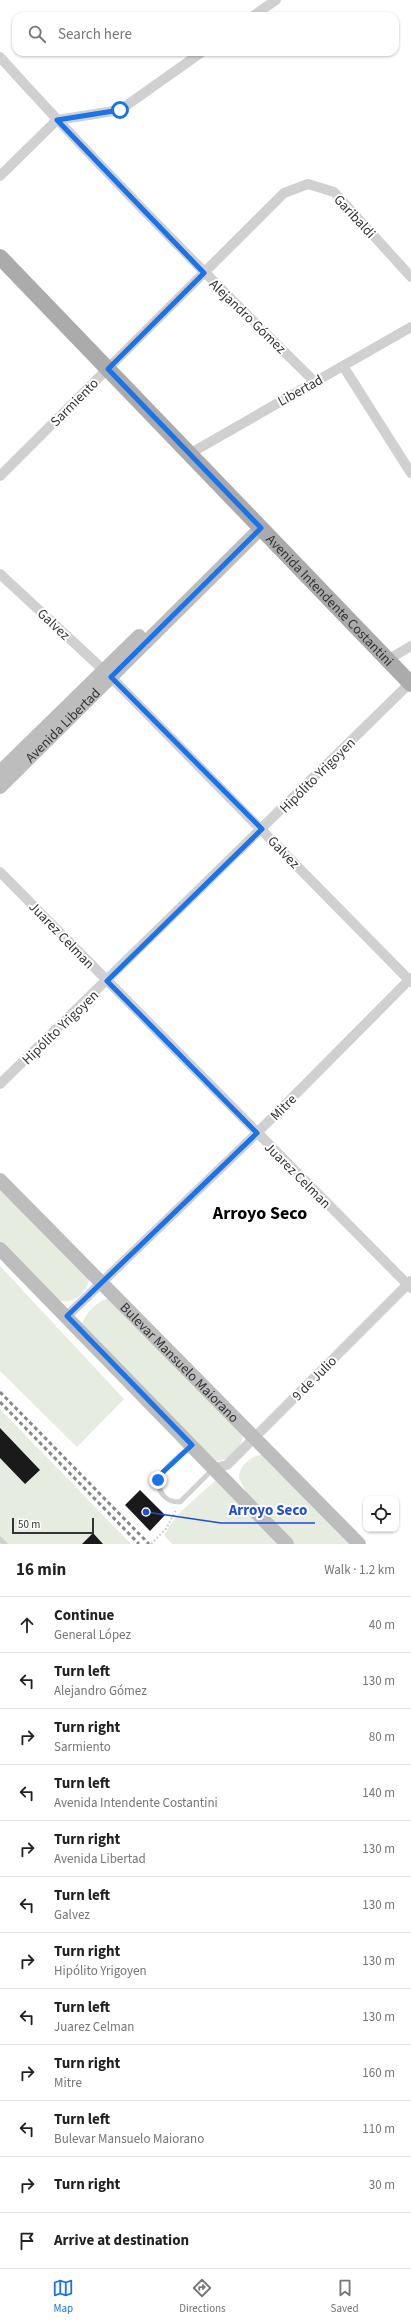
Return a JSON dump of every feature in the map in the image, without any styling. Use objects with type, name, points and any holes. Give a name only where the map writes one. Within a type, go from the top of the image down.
[{"type":"main road","name":"Avenida Intendente Costantini","points":[[0,257],[411,683]]},
{"type":"main road","name":"Avenida Libertad","points":[[0,787],[107,674],[258,525]]},
{"type":"main road","name":"Avenida Libertad","points":[[0,772],[107,674]]},
{"type":"main road","name":"Bulevar Mansuelo Maiorano","points":[[0,1180],[359,1544]]},
{"type":"main road","points":[[0,1249],[67,1316],[287,1544]]},
{"type":"street","points":[[259,12],[276,0]]},
{"type":"street","points":[[0,176],[57,120],[120,110],[196,56]]},
{"type":"street","name":"Alejandro Gómez","points":[[0,57],[57,120],[204,273],[315,382]]},
{"type":"street","name":"Garibaldi","points":[[284,193],[308,184],[334,192],[411,277]]},
{"type":"street","name":"Sarmiento","points":[[0,476],[284,193]]},
{"type":"street","name":"Libertad","points":[[189,454],[411,326]]},
{"type":"street","points":[[344,366],[411,473]]},
{"type":"street","name":"Galvez","points":[[0,574],[107,674],[410,980]]},
{"type":"street","points":[[389,659],[411,646]]},
{"type":"street","name":"Hipólito Yrigoyen","points":[[0,1084],[411,683]]},
{"type":"street","name":"Juarez Celman","points":[[0,872],[257,1133],[410,1285]]},
{"type":"street","name":"Mitre","points":[[67,1316],[103,1283],[257,1133],[410,980]]},
{"type":"street","name":"9 de Julio","points":[[214,1468],[227,1465],[410,1285]]},
{"type":"lane","points":[[192,1445],[163,1472],[158,1480],[159,1490],[165,1497],[172,1502],[180,1502],[214,1468]]},
{"type":"lane","points":[[0,1539],[5,1544]]},
{"type":"path","points":[[151,1544],[166,1530],[180,1502]]},
{"type":"shaded area","points":[[0,1188],[87,1274],[89,1282],[87,1287],[77,1298],[68,1301],[58,1300],[0,1243]]},
{"type":"shaded area","points":[[0,1266],[124,1399],[77,1447],[0,1371]]},
{"type":"shaded area","points":[[107,1299],[113,1301],[242,1432],[239,1447],[232,1455],[217,1461],[82,1324],[92,1308],[99,1302]]},
{"type":"shaded area","points":[[0,1409],[131,1544],[0,1544]]},
{"type":"shaded area","points":[[260,1455],[266,1455],[352,1544],[293,1544],[247,1494],[239,1478],[239,1474],[245,1463]]},
{"type":"shaded area","points":[[217,1479],[280,1544],[172,1544],[164,1535],[177,1515]]},
{"type":"building","points":[[0,1428],[40,1470],[25,1484],[0,1458]]},
{"type":"building","points":[[140,1490],[165,1515],[150,1531],[125,1505]]},
{"type":"building","points":[[93,1533],[103,1544],[82,1544]]},
{"type":"railway","points":[[0,1392],[149,1544]]},
{"type":"railway","points":[[0,1402],[139,1544]]},
{"type":"place","name":"Arroyo Seco","points":[[146,1512]]},
{"type":"district","name":"Arroyo Seco","points":[[260,1213]]},
{"type":"route","points":[[120,110],[57,120],[204,273],[108,369],[261,528],[111,677],[262,829],[107,981],[257,1133],[103,1283],[67,1316],[192,1445],[163,1472],[158,1480]]}]
